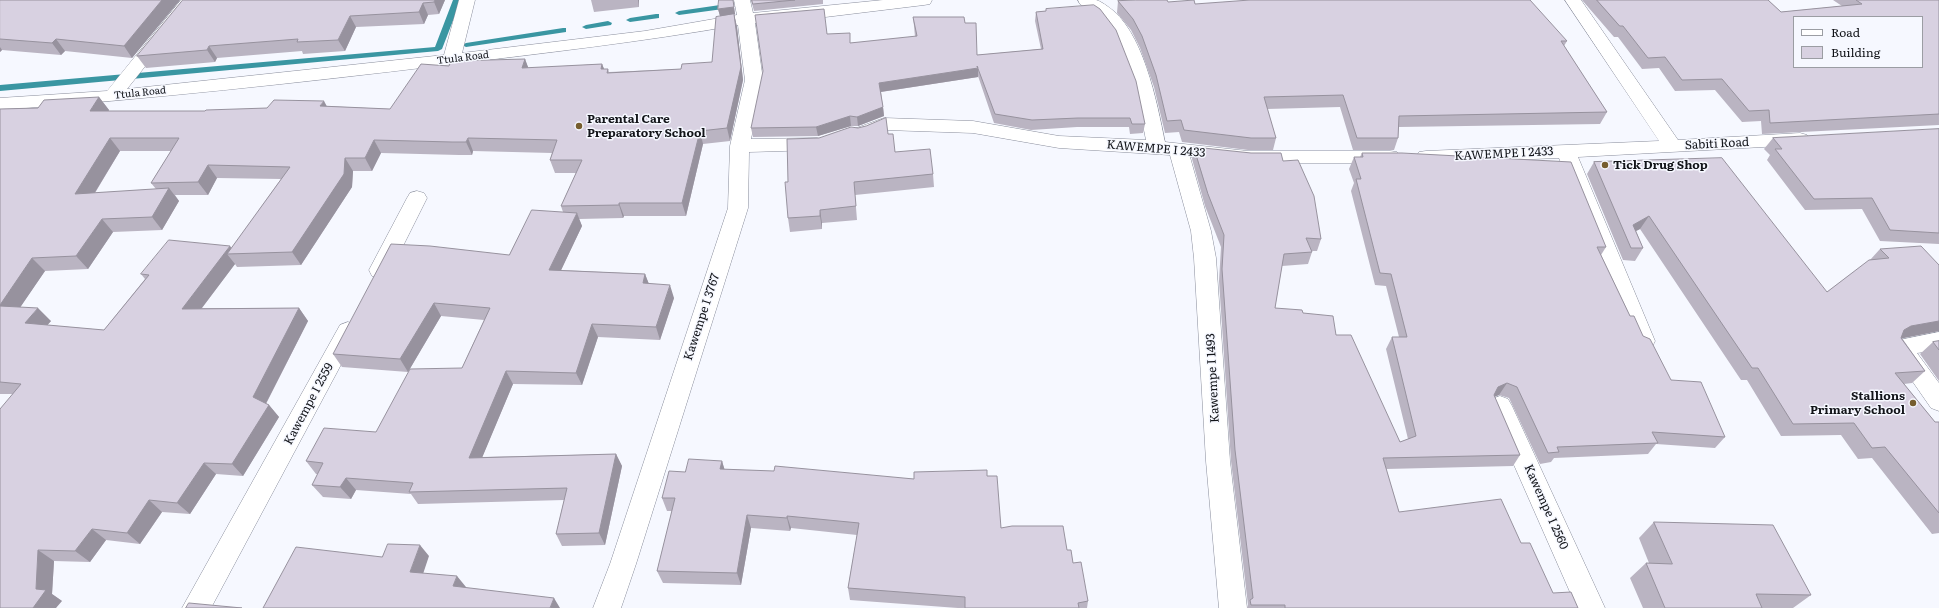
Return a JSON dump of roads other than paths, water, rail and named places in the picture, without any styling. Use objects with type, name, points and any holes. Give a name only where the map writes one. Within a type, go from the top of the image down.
[{"type":"street","points":[[112,96],[137,63],[190,0]]},
{"type":"street","points":[[452,59],[467,0]]},
{"type":"street","name":"Ttula Road","points":[[0,104],[112,96],[363,70],[645,36],[744,10],[809,14],[903,1],[924,0]]},
{"type":"street","name":"Kawempe I 1493","points":[[1086,0],[1106,13],[1117,25],[1125,38],[1201,231],[1205,258],[1214,366],[1218,461],[1233,608]]},
{"type":"street","name":"Sabiti Road","points":[[1573,0],[1673,146],[1814,139]]},
{"type":"street","name":"Kawempe I 3767","points":[[607,608],[623,564],[738,208],[740,146],[754,80],[744,10]]},
{"type":"street","name":"KAWEMPE I 2433","points":[[740,146],[820,144],[851,133],[860,134],[884,124],[973,127],[1059,142],[1168,149],[1248,157],[1438,157],[1673,146]]},
{"type":"street","points":[[1566,151],[1644,341]]},
{"type":"street","points":[[370,290],[417,198]]},
{"type":"street","name":"Kawempe I 2559","points":[[196,608],[269,479],[358,312]]},
{"type":"street","points":[[1939,341],[1907,346],[1901,349],[1939,401]]},
{"type":"street","name":"Kawempe I 2560","points":[[1500,406],[1591,608]]},
{"type":"waterway","points":[[0,88],[438,49],[457,0]]},
{"type":"waterway","points":[[679,13],[720,7]]},
{"type":"waterway","points":[[630,20],[656,16]]},
{"type":"waterway","points":[[586,27],[608,23]]},
{"type":"waterway","points":[[466,45],[563,30]]},
{"type":"place","name":"Parental Care Preparatory School","points":[[579,126]]},
{"type":"place","name":"Tick Drug Shop","points":[[1605,165]]},
{"type":"place","name":"Stallions Primary School","points":[[1913,403]]}]
